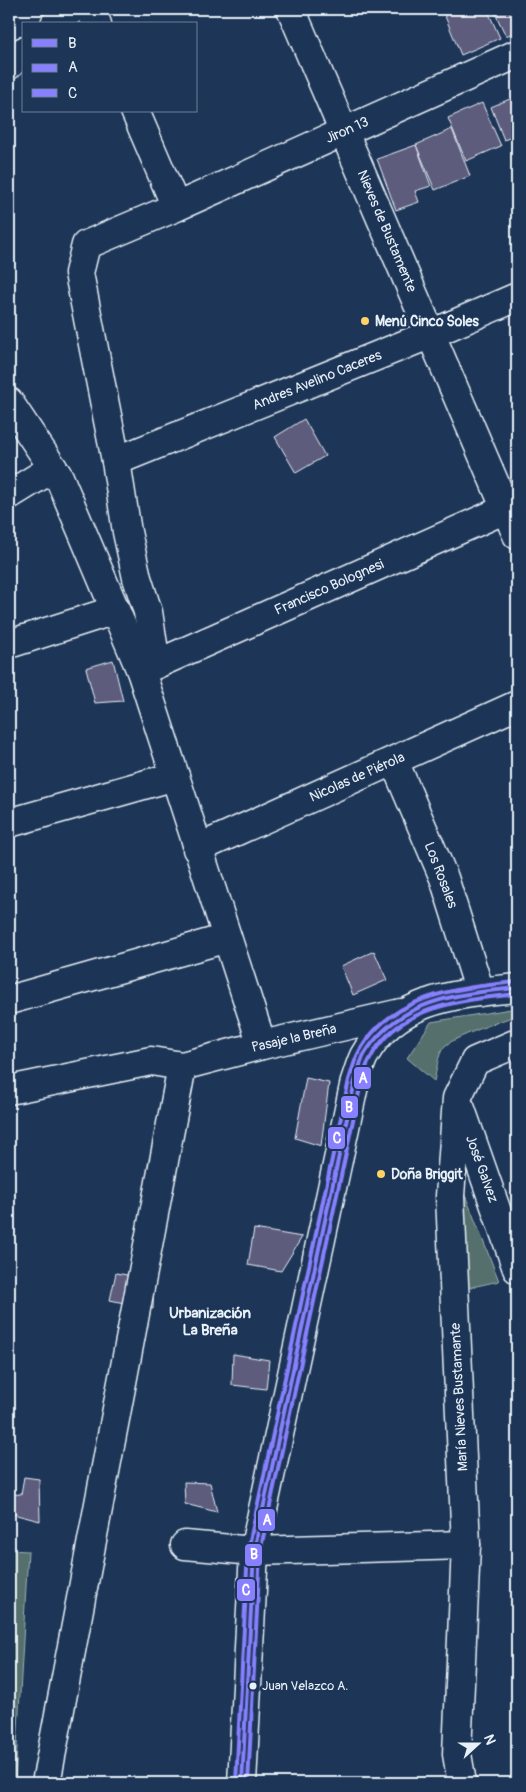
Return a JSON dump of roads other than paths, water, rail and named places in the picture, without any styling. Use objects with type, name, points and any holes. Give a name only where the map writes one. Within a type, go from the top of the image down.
[{"type":"street","points":[[57,22],[72,9]]},
{"type":"street","points":[[90,9],[96,22]]},
{"type":"street","name":"Nieves de Bustamente","points":[[292,9],[431,334],[512,506],[517,535]]},
{"type":"street","points":[[9,64],[22,53]]},
{"type":"street","name":"Jiron 13","points":[[116,462],[79,273],[86,244],[176,207],[517,54]]},
{"type":"street","points":[[135,112],[176,207]]},
{"type":"street","name":"Andres Avelino Caceres","points":[[116,462],[517,297]]},
{"type":"street","points":[[9,402],[59,477],[115,610],[149,668]]},
{"type":"street","points":[[116,462],[127,532],[137,578],[148,612],[149,668],[175,776],[262,1045]]},
{"type":"street","points":[[9,495],[53,468]]},
{"type":"street","name":"Francisco Bolognesi","points":[[149,668],[512,506]]},
{"type":"street","points":[[9,644],[115,610]]},
{"type":"street","name":"Nicolas de Piérola","points":[[197,848],[517,706]]},
{"type":"street","name":"Los Rosales","points":[[394,760],[444,878],[480,992]]},
{"type":"street","points":[[9,823],[175,776]]},
{"type":"street","points":[[9,1000],[227,938]]},
{"type":"street","points":[[242,1783],[254,1551],[355,1081],[364,1057],[376,1038],[390,1023],[408,1011],[426,1003],[454,996],[517,988]]},
{"type":"street","name":"Pasaje la Breña","points":[[182,1066],[408,1011]]},
{"type":"street","name":"María Nieves Bustamante","points":[[462,1783],[458,1754],[466,1545],[450,1196],[457,1098],[475,1062],[517,1043]]},
{"type":"street","points":[[9,1090],[151,1061],[182,1066],[46,1783]]},
{"type":"street","name":"José Galvez","points":[[457,1098],[517,1268]]},
{"type":"street","points":[[185,1545],[254,1551],[466,1545]]},
{"type":"street","points":[[245,1724],[262,1783]]},
{"type":"place","name":"Menú Cinco Soles","points":[[365,321]]},
{"type":"place","name":"Doña Briggit","points":[[381,1174]]},
{"type":"place","name":"Juan Velazco A.","points":[[253,1686]]},
{"type":"district","name":"Urbanización La Breña","points":[[210,1322]]}]
